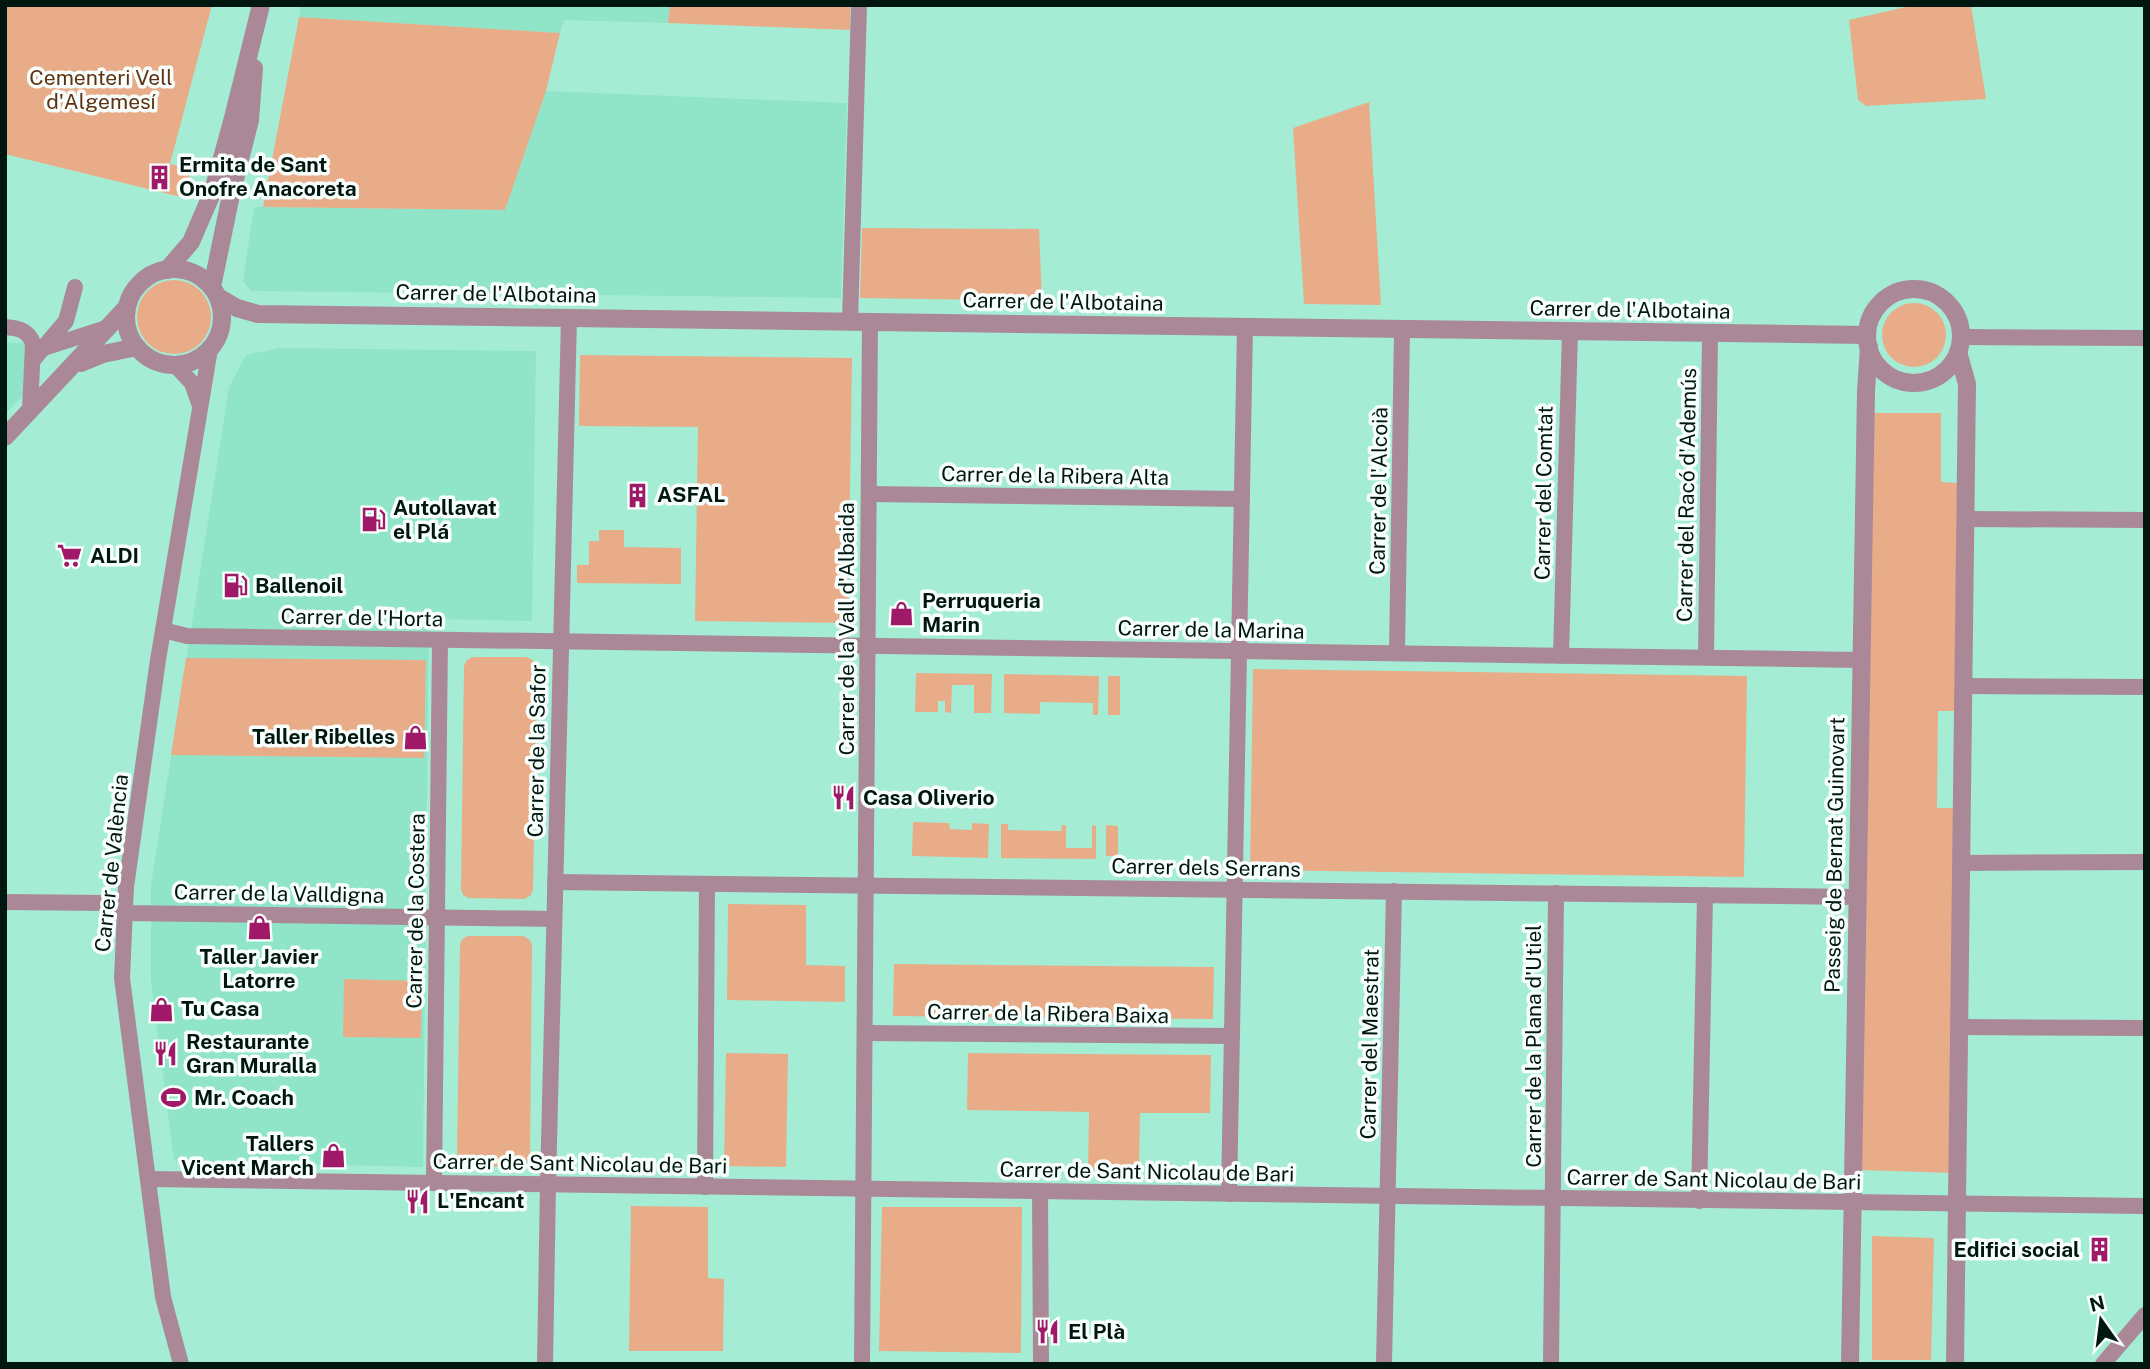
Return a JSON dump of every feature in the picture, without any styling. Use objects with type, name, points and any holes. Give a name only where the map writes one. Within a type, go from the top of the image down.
[{"type":"street","points":[[850,322],[859,5]]},
{"type":"street","points":[[167,270],[184,252],[197,231],[213,191],[260,9]]},
{"type":"street","points":[[215,292],[231,195],[250,120],[260,9]]},
{"type":"street","points":[[167,270],[192,272],[206,281],[215,292],[222,318],[220,332],[210,349],[191,362],[175,365],[158,362],[137,347],[130,335],[127,307],[141,282],[157,272],[167,270]]},
{"type":"street","points":[[30,411],[38,354],[66,320],[75,286]]},
{"type":"street","points":[[1955,1364],[1968,384],[1957,316],[1944,299],[1926,290],[1905,290],[1885,299],[1872,315],[1868,341],[1874,360],[1884,372],[1897,379],[1911,383],[1940,375],[1951,365],[1960,344]]},
{"type":"street","name":"Carrer de l'Albotaina","points":[[215,292],[237,307],[258,314],[1570,331],[1868,341]]},
{"type":"street","points":[[5,437],[127,307]]},
{"type":"street","name":"Carrer de l'Albotaina","points":[[220,332],[238,321],[258,314]]},
{"type":"street","name":"Carrer de la Safor","points":[[545,1364],[569,318]]},
{"type":"street","points":[[66,320],[73,332],[85,334]]},
{"type":"street","name":"Carrer de la Vall d'Albaida","points":[[862,1364],[870,322]]},
{"type":"street","points":[[5,327],[16,328],[28,334],[38,354]]},
{"type":"street","points":[[38,354],[109,327]]},
{"type":"street","points":[[1229,1194],[1245,327]]},
{"type":"street","name":"Carrer de l'Alcoià","points":[[1397,653],[1402,329]]},
{"type":"street","name":"Carrer del Comtat","points":[[1561,656],[1570,331]]},
{"type":"street","name":"Carrer del Racó d'Ademús","points":[[1706,657],[1710,334]]},
{"type":"street","points":[[1960,344],[2145,338]]},
{"type":"street","name":"Passeig de Bernat Guinovart","points":[[1850,1364],[1868,341]]},
{"type":"street","points":[[71,368],[103,354],[137,347]]},
{"type":"street","name":"Carrer de València","points":[[181,1364],[163,1297],[122,978],[126,887],[163,631],[210,349]]},
{"type":"street","points":[[175,365],[192,383],[199,408]]},
{"type":"street","name":"Carrer de la Ribera Alta","points":[[869,494],[1242,499]]},
{"type":"street","points":[[1966,519],[2145,520]]},
{"type":"street","name":"Carrer de l'Horta","points":[[163,631],[187,636],[561,642]]},
{"type":"street","name":"Carrer de la Costera","points":[[434,1183],[440,640]]},
{"type":"street","name":"Carrer de la Marina","points":[[561,642],[1861,660]]},
{"type":"street","points":[[1964,686],[2145,687]]},
{"type":"street","points":[[1961,863],[2145,863]]},
{"type":"street","name":"Carrer dels Serrans","points":[[555,881],[1857,897]]},
{"type":"street","points":[[705,1187],[707,884]]},
{"type":"street","name":"Carrer del Maestrat","points":[[1384,1364],[1394,891]]},
{"type":"street","name":"Carrer de la Plana d'Utiel","points":[[1551,1364],[1556,893]]},
{"type":"street","points":[[1699,1201],[1705,895]]},
{"type":"street","name":"Carrer de la Valldigna","points":[[5,902],[103,904],[124,913],[554,919]]},
{"type":"street","points":[[1959,1027],[2145,1028]]},
{"type":"street","name":"Carrer de la Ribera Baixa","points":[[864,1033],[1232,1036]]},
{"type":"street","name":"Carrer de Sant Nicolau de Bari","points":[[149,1179],[2145,1206]]},
{"type":"street","points":[[1040,1192],[1041,1364]]},
{"type":"street","points":[[2104,1364],[2145,1315]]},
{"type":"shaded area","points":[[301,5],[670,5],[668,23],[564,20],[560,33],[299,17]]},
{"type":"shaded area","points":[[546,91],[847,103],[841,298],[251,291],[243,281],[254,207],[505,210]]},
{"type":"shaded area","points":[[5,342],[25,343],[23,396],[5,414]]},
{"type":"shaded area","points":[[280,348],[536,351],[532,621],[429,619],[423,1167],[174,1161],[151,982],[151,885],[229,387],[246,355]]},
{"type":"green space","name":"Cementeri Vell d'Algemesí","points":[[5,5],[212,5],[170,164],[191,169],[185,198],[5,154]]},
{"type":"green space","points":[[670,5],[850,5],[850,30],[668,23]]},
{"type":"green space","points":[[1914,5],[1971,5],[1986,99],[1866,106],[1858,100],[1849,20]]},
{"type":"green space","points":[[299,17],[560,33],[546,91],[505,210],[263,207]]},
{"type":"green space","points":[[1369,102],[1381,305],[1304,304],[1293,128]]},
{"type":"green space","points":[[862,228],[1039,229],[1042,301],[860,298]]},
{"type":"green space","points":[[174,280],[188,283],[200,291],[208,303],[211,317],[208,331],[200,343],[188,351],[174,354],[160,351],[148,343],[140,331],[137,317],[140,303],[148,291],[160,283]]},
{"type":"green space","points":[[1914,303],[1926,305],[1937,312],[1944,323],[1944,347],[1937,358],[1926,365],[1914,367],[1902,365],[1891,358],[1884,347],[1882,335],[1884,323],[1891,312],[1902,305]]},
{"type":"green space","points":[[580,355],[852,358],[848,623],[695,621],[698,427],[579,426]]},
{"type":"green space","points":[[1871,413],[1941,413],[1941,482],[1957,483],[1955,711],[1938,711],[1937,808],[1955,808],[1953,1173],[1860,1170]]},
{"type":"green space","points":[[599,530],[624,530],[624,547],[681,548],[681,584],[577,583],[577,565],[589,565],[589,541],[599,541]]},
{"type":"green space","points":[[473,657],[527,657],[534,661],[537,667],[533,890],[530,896],[524,899],[469,898],[463,895],[461,889],[464,666],[467,660]]},
{"type":"green space","points":[[186,658],[426,660],[424,758],[171,755]]},
{"type":"green space","points":[[1253,669],[1747,676],[1744,877],[1250,870]]},
{"type":"green space","points":[[916,673],[992,674],[991,713],[974,713],[974,685],[952,685],[951,713],[945,712],[945,701],[938,701],[938,712],[915,712]]},
{"type":"green space","points":[[1004,674],[1099,676],[1098,715],[1093,715],[1093,703],[1040,702],[1040,714],[1004,713]]},
{"type":"green space","points":[[1108,676],[1120,676],[1120,715],[1108,715]]},
{"type":"green space","points":[[913,822],[949,823],[950,829],[972,830],[972,823],[989,824],[988,858],[912,856]]},
{"type":"green space","points":[[1001,824],[1008,824],[1008,830],[1061,831],[1062,825],[1066,825],[1066,848],[1092,848],[1092,825],[1096,826],[1096,859],[1001,858]]},
{"type":"green space","points":[[1106,825],[1118,826],[1118,856],[1106,856]]},
{"type":"green space","points":[[728,904],[806,905],[806,965],[845,966],[845,1002],[727,1000]]},
{"type":"green space","points":[[468,936],[523,936],[530,940],[532,946],[530,1157],[526,1164],[520,1167],[465,1166],[457,1160],[460,945],[462,939]]},
{"type":"green space","points":[[894,964],[1214,967],[1213,1019],[893,1016]]},
{"type":"green space","points":[[344,979],[422,981],[421,1038],[343,1037]]},
{"type":"green space","points":[[726,1053],[788,1054],[786,1167],[724,1166]]},
{"type":"green space","points":[[968,1053],[1211,1055],[1210,1113],[1140,1113],[1139,1171],[1088,1170],[1089,1112],[967,1110]]},
{"type":"green space","points":[[631,1206],[708,1207],[708,1278],[724,1279],[723,1351],[629,1351]]},
{"type":"green space","points":[[882,1207],[1022,1207],[1021,1353],[879,1351]]},
{"type":"green space","points":[[1872,1236],[1934,1238],[1931,1360],[1872,1360]]},
{"type":"place","name":"Ermita de Sant Onofre Anacoreta","points":[[159,177]]},
{"type":"place","name":"ASFAL","points":[[637,495]]},
{"type":"place","name":"Autollavat el Plá","points":[[373,520]]},
{"type":"place","name":"ALDI","points":[[70,556]]},
{"type":"place","name":"Ballenoil","points":[[235,586]]},
{"type":"place","name":"Perruqueria Marin","points":[[902,613]]},
{"type":"place","name":"Taller Ribelles","points":[[415,737]]},
{"type":"place","name":"Casa Oliverio","points":[[843,798]]},
{"type":"place","name":"Taller Javier Latorre","points":[[259,928]]},
{"type":"place","name":"Tu Casa","points":[[161,1009]]},
{"type":"place","name":"Restaurante Gran Muralla","points":[[166,1054]]},
{"type":"place","name":"Mr. Coach","points":[[174,1098]]},
{"type":"place","name":"Tallers Vicent March","points":[[334,1156]]},
{"type":"place","name":"L'Encant","points":[[417,1201]]},
{"type":"place","name":"Edifici social","points":[[2100,1250]]},
{"type":"place","name":"El Plà","points":[[1048,1332]]}]
